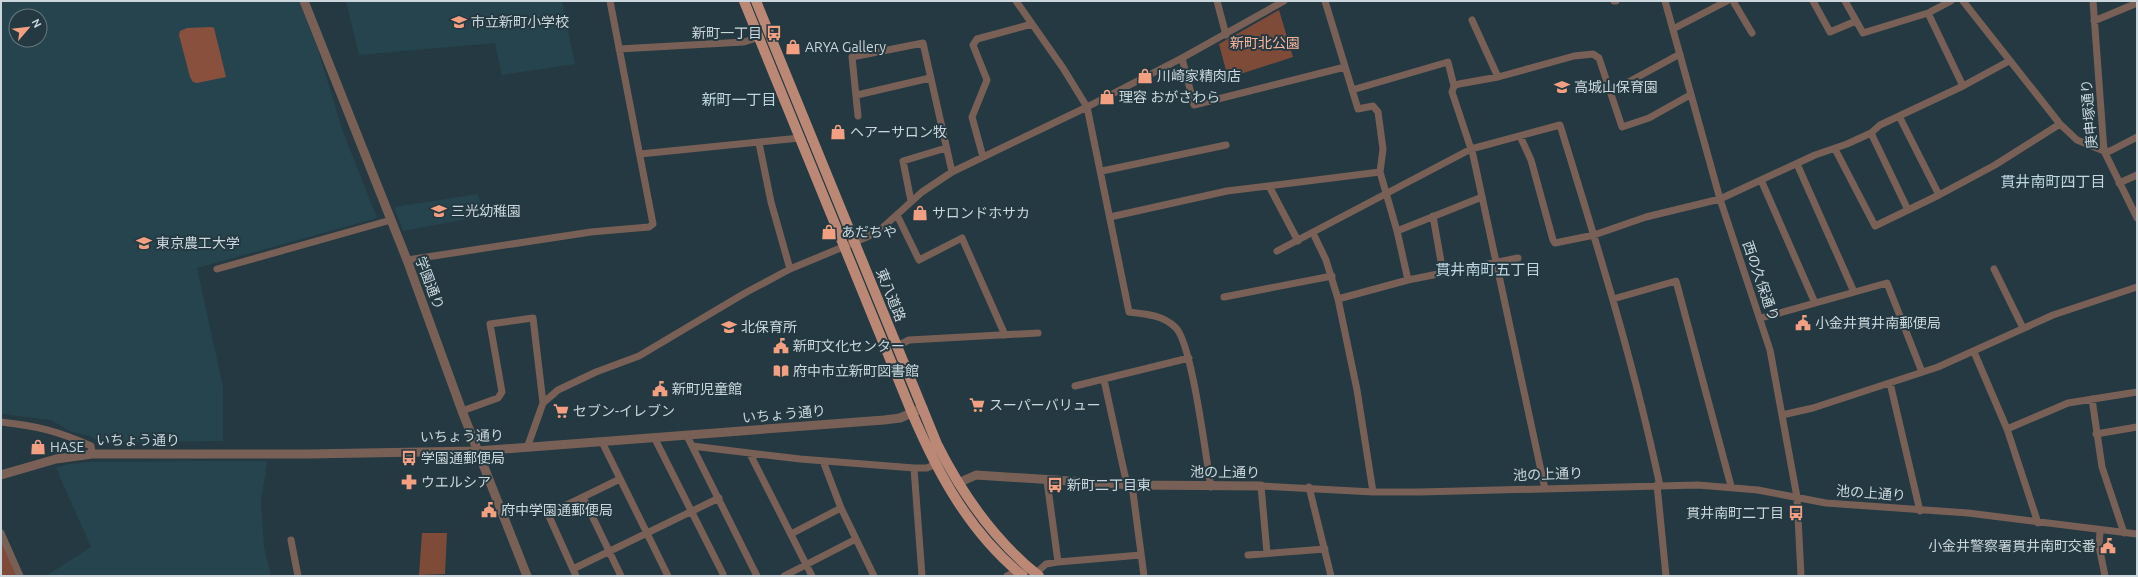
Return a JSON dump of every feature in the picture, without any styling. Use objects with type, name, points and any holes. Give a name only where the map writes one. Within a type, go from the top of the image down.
[{"type":"main road","name":"東八道路","points":[[744,1],[760,37],[912,413],[936,464],[971,520],[997,551],[1020,573]]},
{"type":"main road","name":"東八道路","points":[[756,1],[937,444],[958,483],[988,524],[1013,552],[1038,575]]},
{"type":"street","name":"学園通り","points":[[304,1],[407,260],[477,451],[527,576]]},
{"type":"street","points":[[407,260],[591,232],[649,227],[653,224],[610,1]]},
{"type":"street","points":[[1016,1],[1063,68],[1087,107],[1102,172],[1129,312],[1155,315],[1176,327],[1182,336],[1189,358],[1211,487]]},
{"type":"street","points":[[1217,1],[1226,34]]},
{"type":"street","points":[[543,403],[567,385],[639,356],[745,293],[790,270],[856,243],[881,229],[912,201],[952,172],[1087,107],[1182,58],[1284,1]]},
{"type":"street","points":[[1325,1],[1358,109],[1373,106],[1378,112],[1383,148],[1380,172],[1397,231],[1408,280]]},
{"type":"street","name":"西の久保通り","points":[[1665,1],[1720,199],[1761,318],[1770,350],[1797,497],[1801,576]]},
{"type":"street","points":[[1673,30],[1727,1]]},
{"type":"street","points":[[1733,1],[1752,33]]},
{"type":"street","points":[[1814,1],[1830,32],[1856,21]]},
{"type":"street","points":[[1845,1],[1863,33],[1928,13],[1951,1]]},
{"type":"street","points":[[1963,1],[2060,124],[2076,140],[2104,151],[2110,151],[2137,137]]},
{"type":"street","name":"庚申塚通り","points":[[2093,1],[2104,151],[2137,218]]},
{"type":"street","points":[[2094,22],[2137,3]]},
{"type":"street","points":[[1928,13],[1963,86]]},
{"type":"street","points":[[1472,20],[1498,77]]},
{"type":"street","points":[[983,157],[972,117],[987,80],[973,45],[977,39],[1032,24]]},
{"type":"street","points":[[619,49],[744,42],[760,37]]},
{"type":"street","points":[[858,116],[852,57],[923,43],[952,172]]},
{"type":"street","points":[[1454,86],[1498,77],[1574,56],[1593,54],[1599,58],[1622,127],[1649,118],[1690,95]]},
{"type":"street","points":[[1610,92],[1680,54]]},
{"type":"street","points":[[1182,58],[1194,105],[1345,67]]},
{"type":"street","points":[[1520,136],[1531,160],[1555,243],[1594,236],[1646,217],[1720,199],[1797,164],[1871,133],[1880,125],[1963,86],[2009,61]]},
{"type":"street","points":[[1352,90],[1448,62],[1454,86],[1452,92],[1471,149],[1482,197],[1545,489]]},
{"type":"street","points":[[857,95],[930,78]]},
{"type":"street","points":[[1899,116],[1939,195]]},
{"type":"street","points":[[1835,149],[1874,226],[1995,166],[2060,124]]},
{"type":"street","points":[[1277,251],[1471,149],[1560,125],[1613,299],[1645,414],[1658,485],[1666,576]]},
{"type":"street","points":[[1871,133],[1908,210]]},
{"type":"street","points":[[640,154],[800,138]]},
{"type":"street","points":[[759,142],[771,202],[790,270]]},
{"type":"street","points":[[1102,172],[1226,145]]},
{"type":"street","points":[[912,201],[903,161],[946,148]]},
{"type":"street","points":[[1797,164],[1854,292]]},
{"type":"street","points":[[1110,217],[1227,191],[1380,172]]},
{"type":"street","points":[[2119,183],[2137,175]]},
{"type":"street","points":[[1761,180],[1815,303]]},
{"type":"street","points":[[1269,186],[1298,241]]},
{"type":"street","points":[[1397,231],[1482,197]]},
{"type":"street","points":[[897,216],[919,260],[962,238],[1005,335]]},
{"type":"street","points":[[1433,216],[1443,273]]},
{"type":"street","points":[[217,269],[391,220]]},
{"type":"street","points":[[1313,233],[1332,276],[1338,299],[1357,390],[1373,492]]},
{"type":"street","points":[[1338,299],[1408,280],[1518,258]]},
{"type":"street","points":[[1994,269],[2023,328]]},
{"type":"street","points":[[1224,297],[1332,276]]},
{"type":"street","points":[[1613,299],[1676,281],[1731,486]]},
{"type":"street","points":[[1761,318],[1887,283],[1922,372]]},
{"type":"street","points":[[1782,415],[1812,408],[1922,372],[1974,352],[2023,328],[2080,305],[2137,287]]},
{"type":"street","points":[[462,411],[498,398],[502,392],[490,324],[533,318],[543,403],[527,448]]},
{"type":"street","points":[[897,346],[909,340],[1038,333]]},
{"type":"street","points":[[1974,352],[2007,429],[2038,523]]},
{"type":"street","points":[[1075,386],[1189,358]]},
{"type":"street","points":[[1104,380],[1130,485],[1144,576]]},
{"type":"street","points":[[1890,383],[1920,511]]},
{"type":"street","points":[[2007,429],[2068,403],[2137,392]]},
{"type":"street","points":[[2092,399],[2102,467],[2124,533]]},
{"type":"street","name":"いちょう通り","points":[[1,475],[56,459],[92,454],[309,454],[477,451],[655,439],[884,420],[900,418],[923,408]]},
{"type":"street","points":[[1,422],[35,426],[71,437],[91,446],[92,454]]},
{"type":"street","points":[[2096,434],[2137,427]]},
{"type":"street","points":[[687,436],[757,576]]},
{"type":"street","points":[[655,439],[723,574]]},
{"type":"street","points":[[602,442],[668,576]]},
{"type":"street","points":[[692,446],[750,454],[914,468],[927,468],[936,464]]},
{"type":"street","points":[[750,454],[812,576]]},
{"type":"street","points":[[823,461],[841,508],[874,576]]},
{"type":"street","points":[[914,468],[922,576]]},
{"type":"street","name":"池の上通り","points":[[958,483],[976,475],[1047,481],[1130,485],[1309,487],[1373,492],[1545,489],[1658,485],[1731,486],[1826,503],[1968,514],[2100,531],[2137,534]]},
{"type":"street","points":[[620,479],[548,514],[574,573],[609,552],[719,498]]},
{"type":"street","points":[[1047,481],[1058,562]]},
{"type":"street","points":[[1261,486],[1268,553]]},
{"type":"street","points":[[1309,487],[1331,576]]},
{"type":"street","points":[[582,497],[621,576]]},
{"type":"street","points":[[791,534],[841,508]]},
{"type":"street","points":[[2100,531],[2099,546],[2105,576]]},
{"type":"street","points":[[1,533],[20,576]]},
{"type":"street","points":[[784,576],[856,539]]},
{"type":"street","points":[[290,540],[298,576]]},
{"type":"street","points":[[1248,555],[1325,549]]},
{"type":"street","points":[[1038,575],[1046,564],[1141,555]]},
{"type":"street","points":[[1006,576],[1020,573]]},
{"type":"shaded area","name":"東京農工大学","points":[[1,1],[299,1],[318,50],[342,129],[377,218],[197,268],[223,387],[223,441],[100,443],[90,436],[72,432],[51,420],[1,414]]},
{"type":"shaded area","name":"市立新町小学校","points":[[346,1],[562,1],[575,64],[502,75],[495,43],[359,55]]},
{"type":"shaded area","points":[[187,28],[214,28],[226,77],[197,83],[193,82],[190,77],[179,35],[180,31]]},
{"type":"shaded area","name":"三光幼稚園","points":[[478,194],[483,216],[403,231],[394,207]]},
{"type":"shaded area","points":[[267,461],[261,502],[264,547],[271,576],[46,576],[91,547],[56,468],[69,464],[90,462]]},
{"type":"green space","name":"新町北公園","points":[[1279,10],[1293,57],[1228,78],[1219,44]]},
{"type":"green space","points":[[422,533],[447,533],[445,574],[419,575]]},
{"type":"green space","points":[[1,537],[18,576],[1,576]]},
{"type":"place","name":"市立新町小学校","points":[[459,22]]},
{"type":"place","name":"新町一丁目","points":[[774,33]]},
{"type":"place","name":"ARYA Gallery","points":[[793,47]]},
{"type":"place","name":"川崎家精肉店","points":[[1145,76]]},
{"type":"place","name":"高城山保育園","points":[[1562,87]]},
{"type":"place","name":"理容 おがさわら","points":[[1107,97]]},
{"type":"place","name":"ヘアーサロン牧","points":[[838,132]]},
{"type":"place","name":"三光幼稚園","points":[[439,211]]},
{"type":"place","name":"サロンドホサカ","points":[[920,213]]},
{"type":"place","name":"あだちや","points":[[829,232]]},
{"type":"place","name":"東京農工大学","points":[[144,243]]},
{"type":"place","name":"小金井貫井南郵便局","points":[[1803,323]]},
{"type":"place","name":"北保育所","points":[[729,327]]},
{"type":"place","name":"新町文化センター","points":[[781,346]]},
{"type":"place","name":"府中市立新町図書館","points":[[781,371]]},
{"type":"place","name":"新町児童館","points":[[660,389]]},
{"type":"place","name":"スーパーバリュー","points":[[977,405]]},
{"type":"place","name":"セブン-イレブン","points":[[561,411]]},
{"type":"place","name":"HASE","points":[[38,447]]},
{"type":"place","name":"学園通郵便局","points":[[409,458]]},
{"type":"place","name":"ウエルシア","points":[[409,482]]},
{"type":"place","name":"新町二丁目東","points":[[1055,485]]},
{"type":"place","name":"府中学園通郵便局","points":[[489,510]]},
{"type":"place","name":"貫井南町二丁目","points":[[1796,513]]},
{"type":"place","name":"小金井警察署貫井南町交番","points":[[2108,546]]},
{"type":"district","name":"新町一丁目","points":[[739,100]]},
{"type":"district","name":"貫井南町四丁目","points":[[2053,182]]},
{"type":"district","name":"貫井南町五丁目","points":[[1488,270]]}]
